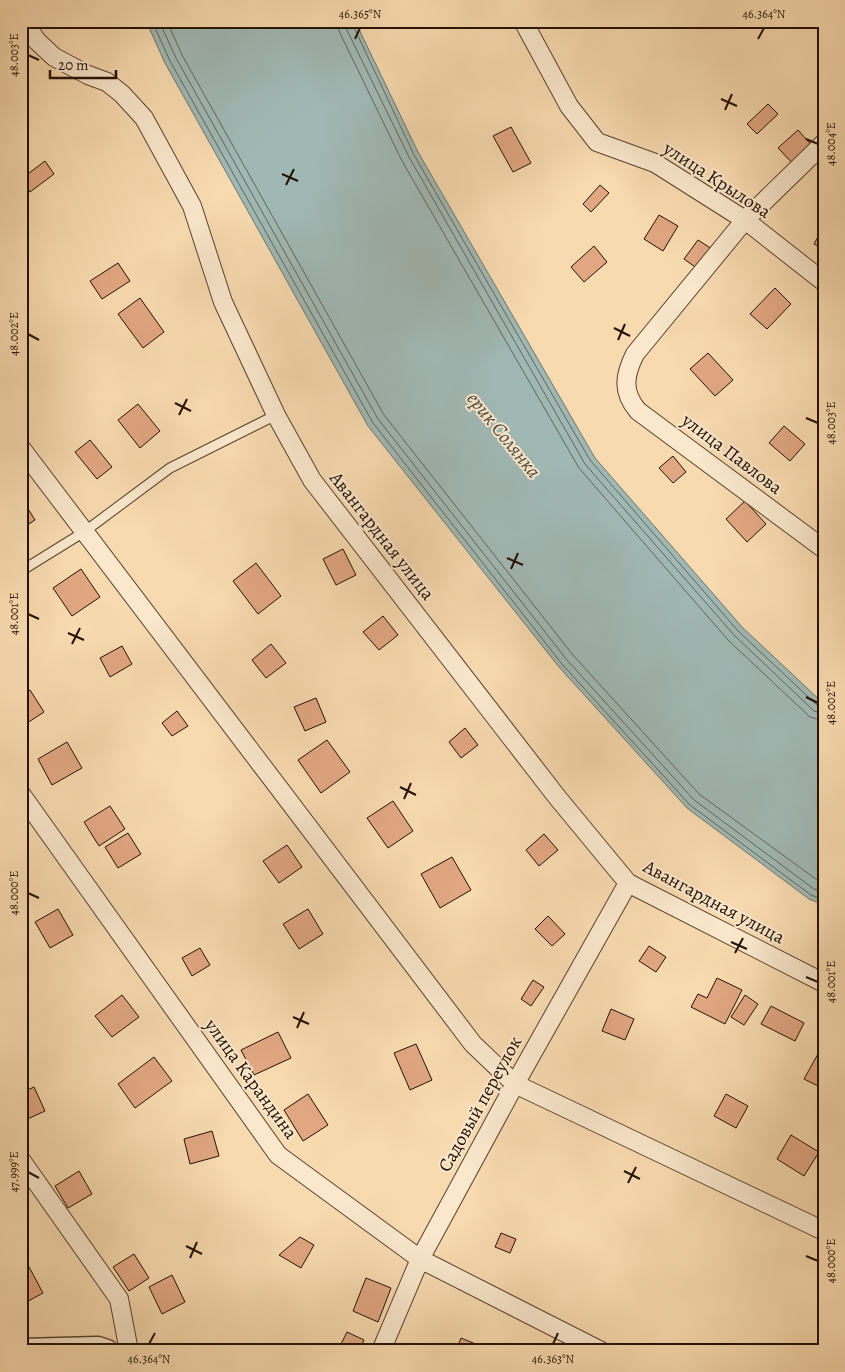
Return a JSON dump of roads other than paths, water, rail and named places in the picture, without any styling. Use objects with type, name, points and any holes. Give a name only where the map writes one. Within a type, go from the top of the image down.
[{"type":"street","name":"Авангардная улица","points":[[23,21],[37,41],[54,57],[88,75],[107,82],[122,94],[144,118],[192,206],[223,302],[276,415],[312,480],[557,798],[628,883],[824,983]]},
{"type":"street","name":"улица Крылова","points":[[522,21],[569,106],[597,142],[655,163],[745,220],[824,282]]},
{"type":"street","points":[[745,220],[824,143]]},
{"type":"street","name":"улица Павлова","points":[[745,220],[635,354],[627,370],[625,386],[630,401],[638,411],[824,549]]},
{"type":"street","points":[[21,448],[473,1044],[515,1084],[824,1231]]},
{"type":"street","name":"улица Карандина","points":[[21,794],[278,1155],[420,1259],[601,1351]]},
{"type":"street","name":"Садовый переулок","points":[[381,1351],[420,1259],[515,1084],[628,883]]},
{"type":"street","points":[[21,1160],[119,1299],[128,1351]]},
{"type":"street","points":[[21,1350],[98,1348],[107,1351]]},
{"type":"lane","points":[[21,571],[84,532],[170,468],[276,415]]},
{"type":"water","name":"ерик Солянка","points":[[146,21],[355,21],[418,152],[595,458],[742,627],[824,704],[824,905],[809,899],[687,808],[559,667],[368,426],[165,63]]}]
